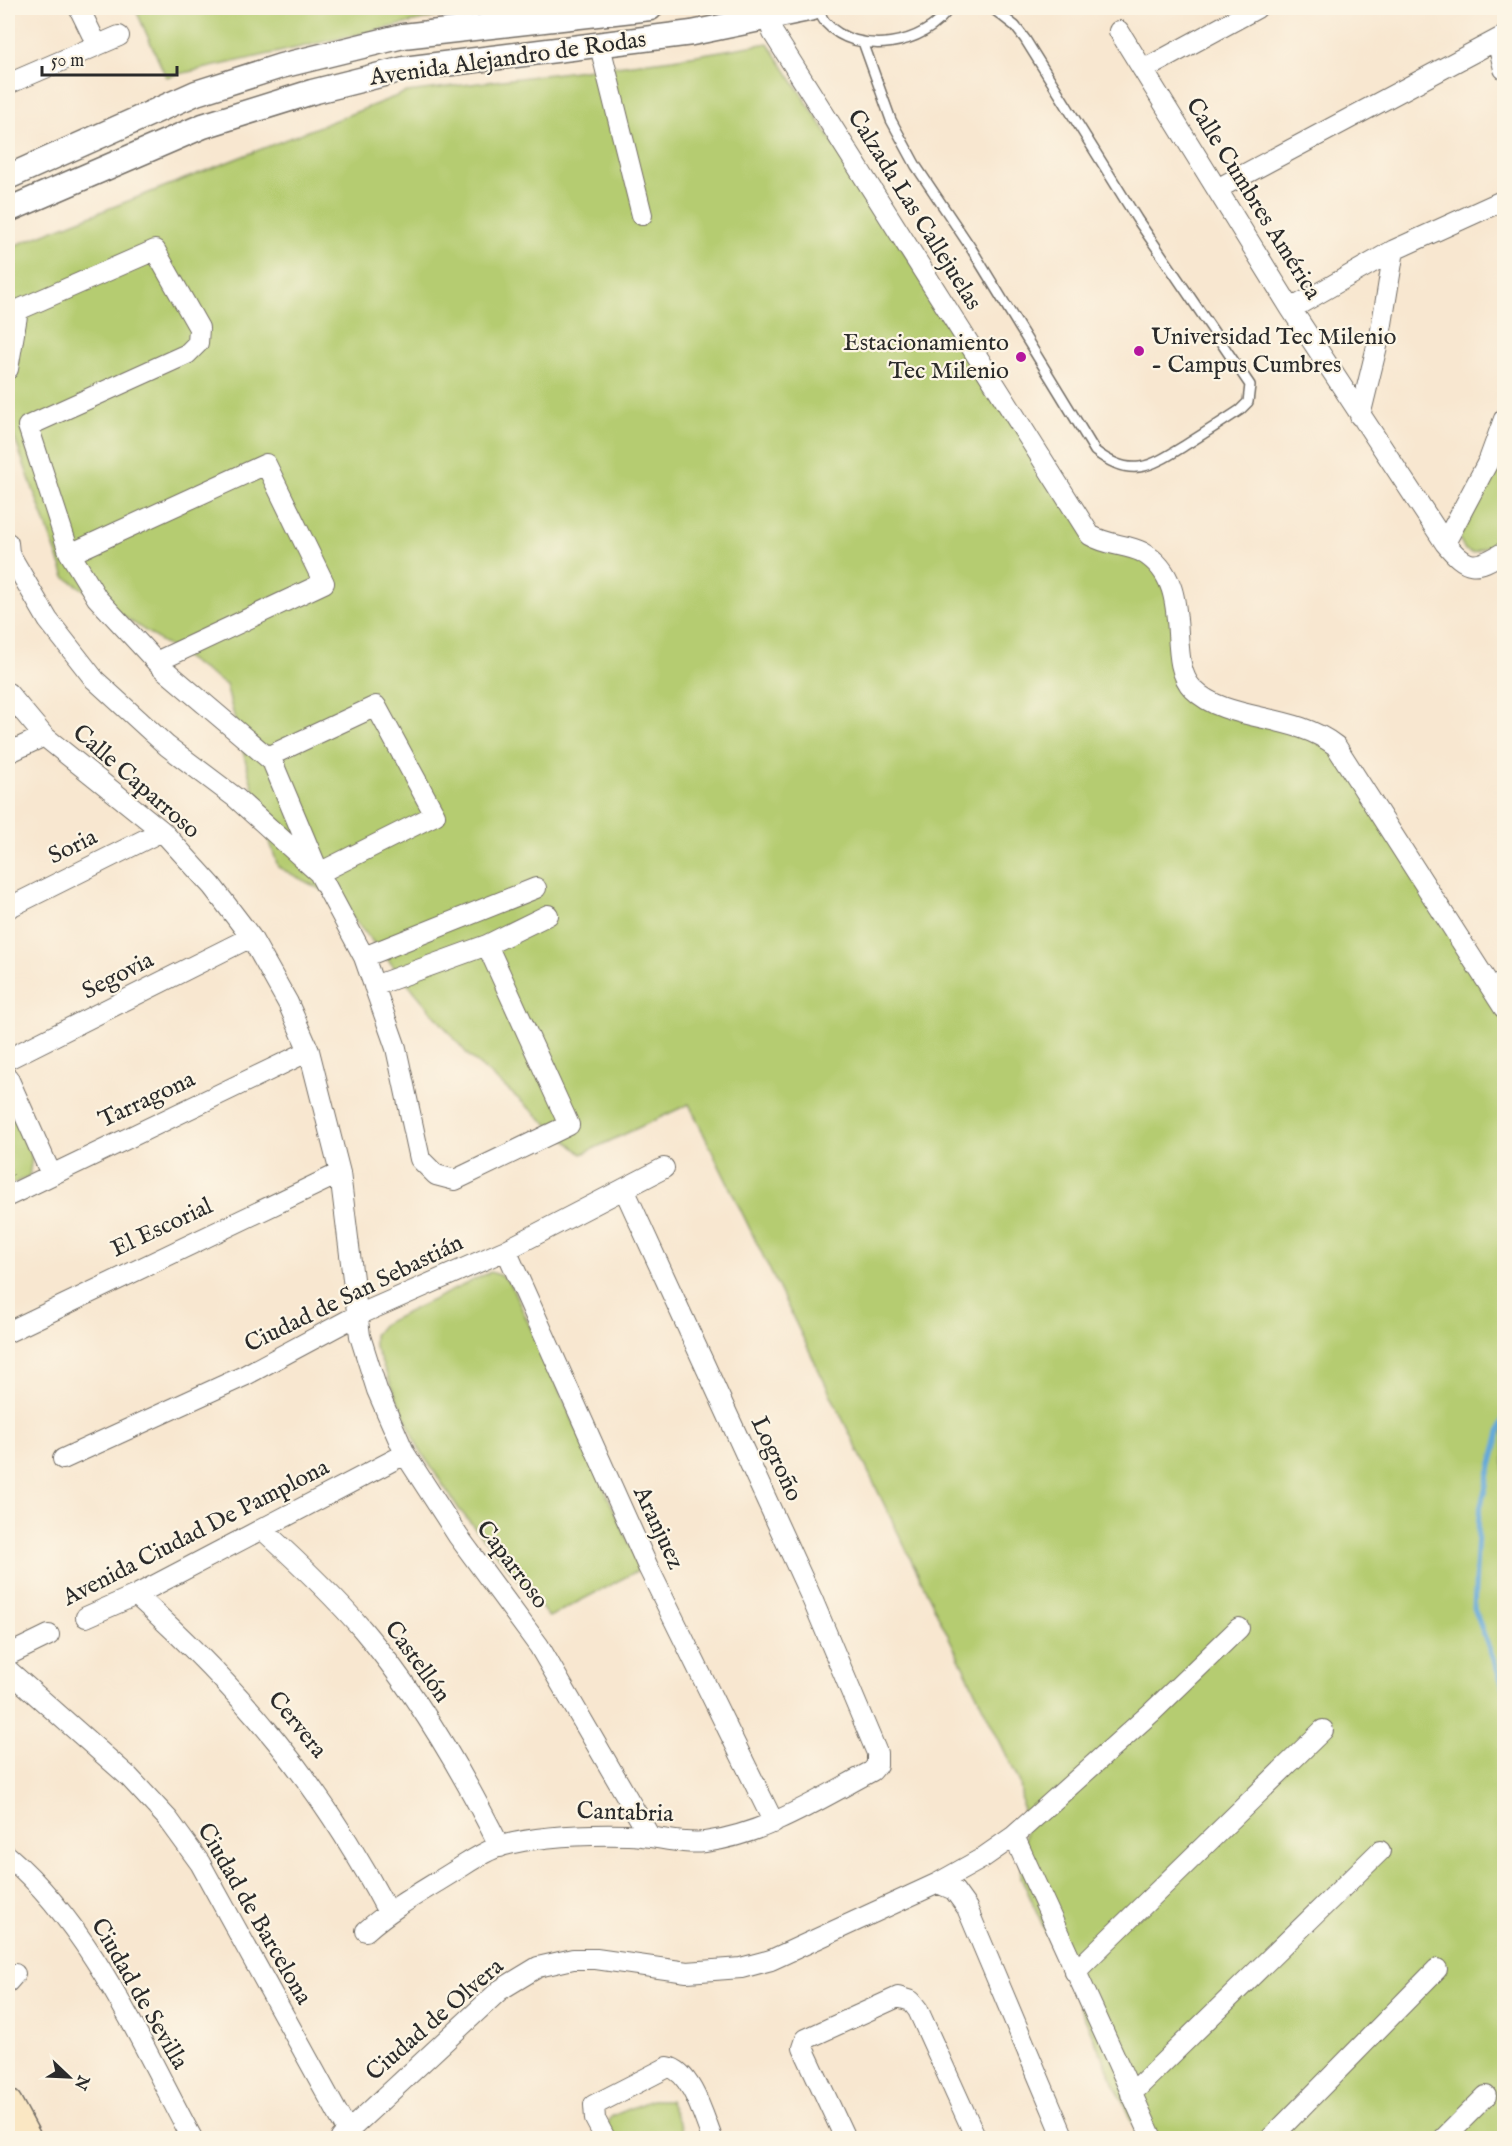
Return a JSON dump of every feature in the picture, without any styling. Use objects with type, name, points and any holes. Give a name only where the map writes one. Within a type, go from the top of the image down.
[{"type":"main road","points":[[8,2103],[27,2139]]},
{"type":"street","points":[[79,8],[97,45]]},
{"type":"street","name":"Avenida Alejandro de Rodas","points":[[8,177],[196,93],[281,66],[403,36],[525,15],[640,8]]},
{"type":"street","name":"Avenida Alejandro de Rodas","points":[[8,210],[203,126],[312,92],[404,69],[600,45],[766,13],[815,8]]},
{"type":"street","points":[[1143,70],[1257,8]]},
{"type":"street","points":[[561,13],[600,45],[642,214]]},
{"type":"street","name":"Calzada Las Callejuelas","points":[[766,13],[773,33],[1090,535],[1110,545],[1142,552],[1158,566],[1172,591],[1177,607],[1181,672],[1192,688],[1207,700],[1227,708],[1303,726],[1321,734],[1336,746],[1504,1008]]},
{"type":"street","name":"Calle Cumbres América","points":[[1119,31],[1291,309],[1445,543],[1459,561],[1472,565],[1484,564],[1504,552]]},
{"type":"street","points":[[8,84],[119,36]]},
{"type":"street","points":[[1217,189],[1501,38],[1504,69]]},
{"type":"street","points":[[1291,309],[1394,250],[1504,200]]},
{"type":"street","points":[[8,369],[18,310],[155,250],[199,328],[198,343],[187,354],[28,426],[70,554],[97,598],[156,662],[272,761],[319,873],[364,957],[396,1048],[420,1159],[436,1176],[454,1180],[569,1125],[487,945]]},
{"type":"street","points":[[1360,416],[1381,330],[1394,250]]},
{"type":"street","points":[[1445,543],[1489,460],[1504,419]]},
{"type":"street","points":[[70,554],[266,464],[324,583],[156,662]]},
{"type":"street","points":[[8,543],[9,553],[48,620],[95,680],[167,746],[236,798],[319,873]]},
{"type":"street","name":"Calle Caparroso","points":[[8,693],[44,736],[162,831],[212,886],[251,937],[288,1003],[309,1051],[340,1173],[356,1316]]},
{"type":"street","points":[[267,758],[376,706],[435,815],[319,873]]},
{"type":"street","points":[[8,753],[44,736]]},
{"type":"street","name":"Soria","points":[[8,908],[162,831]]},
{"type":"street","points":[[364,957],[536,888]]},
{"type":"street","points":[[374,986],[487,945],[548,915]]},
{"type":"street","name":"Segovia","points":[[8,1059],[251,937]]},
{"type":"street","name":"Tarragona","points":[[8,1196],[309,1051]]},
{"type":"street","points":[[8,1078],[51,1174]]},
{"type":"street","name":"Ciudad de San Sebastián","points":[[63,1459],[244,1376],[356,1316],[506,1250],[664,1168]]},
{"type":"street","name":"El Escorial","points":[[8,1332],[340,1173]]},
{"type":"street","name":"Logroño","points":[[624,1189],[813,1601],[877,1753]]},
{"type":"street","name":"Aranjuez","points":[[506,1250],[648,1567],[774,1823]]},
{"type":"street","name":"Caparroso","points":[[356,1316],[377,1390],[405,1454],[458,1536],[540,1646],[649,1835]]},
{"type":"street","name":"Avenida Ciudad De Pamplona","points":[[86,1617],[136,1595],[405,1454]]},
{"type":"street","name":"Castellón","points":[[263,1530],[315,1578],[364,1631],[445,1745],[500,1846]]},
{"type":"street","name":"Cervera","points":[[136,1595],[193,1647],[262,1721],[322,1798],[362,1862],[388,1912]]},
{"type":"street","name":"Ciudad de Olvera","points":[[345,2135],[500,1990],[538,1967],[573,1959],[596,1959],[687,1972],[741,1968],[771,1960],[938,1883],[981,1859],[1014,1836],[1152,1712],[1239,1628]]},
{"type":"street","name":"Avenida Ciudad De Pamplona","points":[[8,1655],[49,1635]]},
{"type":"street","name":"Ciudad de Barcelona","points":[[8,1670],[129,1777],[168,1819],[200,1863],[345,2135]]},
{"type":"street","points":[[1075,1972],[1323,1730]]},
{"type":"street","name":"Cantabria","points":[[366,1931],[388,1912],[477,1857],[500,1846],[557,1837],[649,1835],[702,1842],[726,1838],[774,1823],[872,1771],[878,1765],[877,1753]]},
{"type":"street","points":[[1014,1836],[1152,2139]]},
{"type":"street","points":[[1131,2094],[1380,1851]]},
{"type":"street","name":"Ciudad de Sevilla","points":[[8,1856],[45,1895],[101,1971],[192,2139]]},
{"type":"street","points":[[938,1883],[954,1890],[967,1908],[1064,2139]]},
{"type":"street","points":[[1270,2139],[1437,1969]]},
{"type":"street","points":[[845,2139],[806,2055],[804,2044],[811,2035],[894,1997],[911,2001],[918,2010],[976,2139]]},
{"type":"street","points":[[605,2139],[595,2119],[594,2105],[668,2067],[676,2068],[685,2076],[712,2139]]},
{"type":"street","points":[[1444,2139],[1486,2096]]},
{"type":"lane","points":[[815,8],[827,24],[863,42],[883,44],[908,38],[930,26],[949,8]]},
{"type":"lane","points":[[863,42],[891,120],[911,157],[971,248],[1095,451],[1108,461],[1124,467],[1153,465],[1240,410],[1248,402],[1250,385],[1137,219],[1025,39],[1015,26],[992,8]]},
{"type":"green space","points":[[135,8],[477,8],[166,77]]},
{"type":"green space","points":[[768,43],[1094,541],[1139,551],[1161,573],[1193,693],[1296,730],[1340,755],[1504,1011],[1504,2138],[1139,2138],[1021,1877],[1025,1833],[1020,1783],[689,1104],[582,1154],[469,1056],[335,897],[278,867],[250,778],[226,685],[65,577],[8,420],[8,248],[407,92],[673,59]]},
{"type":"green space","points":[[1504,453],[1504,538],[1473,553],[1465,550],[1459,538]]},
{"type":"green space","points":[[8,1105],[32,1158],[29,1176],[8,1186]]},
{"type":"green space","points":[[490,1272],[503,1276],[511,1285],[641,1569],[549,1617],[459,1509],[419,1449],[374,1345],[374,1335],[383,1324]]},
{"type":"green space","points":[[651,2100],[669,2100],[686,2138],[611,2138],[606,2127],[612,2116]]},
{"type":"waterway","points":[[1504,1416],[1479,1513],[1474,1608],[1504,1688]]},
{"type":"place","name":"Universidad Tec Milenio - Campus Cumbres","points":[[1139,351]]},
{"type":"place","name":"Estacionamiento Tec Milenio","points":[[1021,357]]}]
